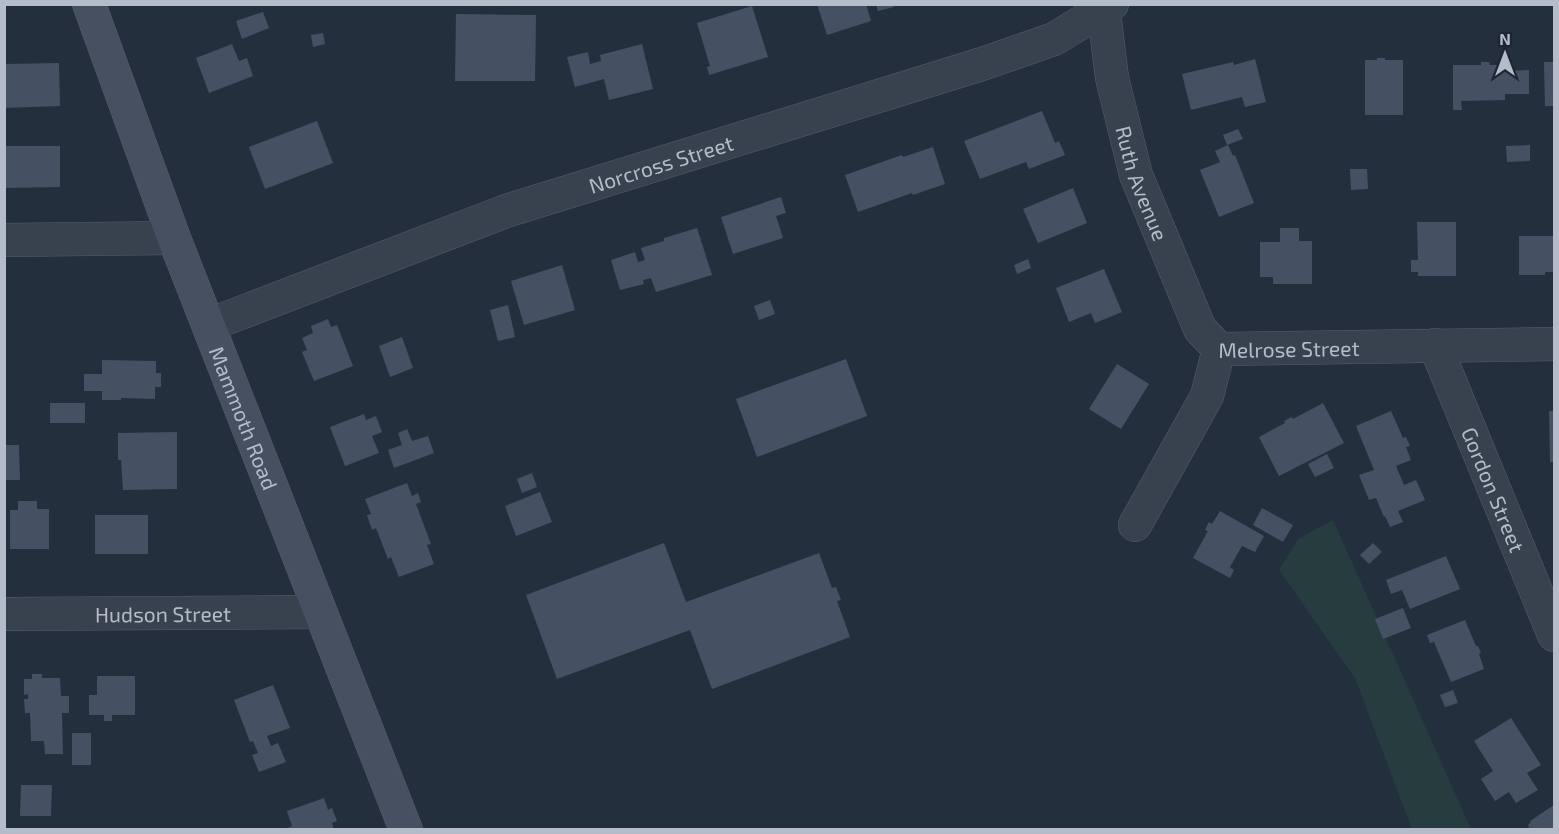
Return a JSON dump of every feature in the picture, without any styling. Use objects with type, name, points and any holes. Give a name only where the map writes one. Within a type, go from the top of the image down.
[{"type":"main road","name":"Mammoth Road","points":[[89,4],[174,238],[406,830]]},
{"type":"street","name":"Norcross Street","points":[[209,325],[506,211],[971,67],[1054,39],[1106,6]]},
{"type":"street","name":"Ruth Avenue","points":[[1106,6],[1112,78],[1136,175],[1200,329],[1219,349]]},
{"type":"street","points":[[4,240],[174,238]]},
{"type":"street","name":"Melrose Street","points":[[1135,525],[1207,396],[1219,349],[1554,344]]},
{"type":"street","name":"Gordon Street","points":[[1435,345],[1554,635]]},
{"type":"street","name":"Hudson Street","points":[[4,614],[320,612]]},
{"type":"green space","points":[[1333,520],[1471,829],[1412,829],[1355,678],[1279,570],[1298,539]]},
{"type":"building","points":[[817,4],[866,4],[871,21],[827,35]]},
{"type":"building","points":[[876,4],[893,4],[894,7],[878,11]]},
{"type":"building","points":[[752,6],[768,57],[709,75],[707,67],[710,66],[697,23]]},
{"type":"building","points":[[263,12],[269,28],[242,39],[236,21]]},
{"type":"building","points":[[456,14],[536,15],[535,81],[455,81]]},
{"type":"building","points":[[323,33],[325,44],[313,47],[311,35]]},
{"type":"building","points":[[232,44],[239,61],[247,58],[253,76],[209,93],[196,58]]},
{"type":"building","points":[[642,44],[653,89],[609,100],[604,79],[575,87],[567,57],[588,52],[590,64],[601,61],[600,55]]},
{"type":"building","points":[[1377,58],[1403,60],[1403,115],[1365,115],[1365,60],[1377,60]]},
{"type":"building","points":[[1255,59],[1266,102],[1245,107],[1242,97],[1191,110],[1182,74]]},
{"type":"building","points":[[1481,62],[1489,62],[1490,65],[1505,65],[1505,71],[1529,70],[1529,94],[1505,94],[1505,100],[1461,101],[1462,110],[1453,110],[1453,65],[1481,65]]},
{"type":"building","points":[[1544,62],[1554,62],[1554,106],[1545,106]]},
{"type":"building","points":[[59,63],[60,106],[4,108],[4,64]]},
{"type":"building","points":[[1042,111],[1055,143],[1059,141],[1065,155],[1029,169],[1026,162],[980,179],[964,141]]},
{"type":"building","points":[[317,121],[333,163],[265,189],[249,147]]},
{"type":"building","points":[[1238,129],[1243,139],[1227,145],[1223,135]]},
{"type":"building","points":[[1228,145],[1233,156],[1235,155],[1254,203],[1219,217],[1200,170],[1220,162],[1215,151]]},
{"type":"building","points":[[1530,145],[1530,161],[1507,162],[1506,146]]},
{"type":"building","points":[[4,146],[60,146],[60,187],[4,188]]},
{"type":"building","points":[[933,147],[945,184],[858,212],[845,175]]},
{"type":"building","points":[[1350,169],[1367,169],[1368,189],[1351,190]]},
{"type":"building","points":[[1073,188],[1087,223],[1038,243],[1023,209]]},
{"type":"building","points":[[781,197],[786,213],[776,216],[783,238],[733,254],[721,217]]},
{"type":"building","points":[[1417,222],[1456,222],[1456,276],[1418,276],[1418,272],[1411,272],[1411,260],[1418,260]]},
{"type":"building","points":[[697,228],[712,275],[656,292],[651,278],[643,280],[644,284],[620,290],[611,260],[635,252],[638,262],[645,260],[641,248]]},
{"type":"building","points":[[1280,228],[1299,228],[1299,241],[1312,241],[1312,284],[1273,284],[1273,277],[1260,277],[1260,242],[1280,242]]},
{"type":"building","points":[[1519,236],[1554,236],[1554,272],[1545,272],[1545,275],[1519,275]]},
{"type":"building","points":[[1028,259],[1031,268],[1017,274],[1014,265]]},
{"type":"building","points":[[562,265],[575,310],[524,325],[511,281]]},
{"type":"building","points":[[1104,269],[1122,312],[1095,323],[1091,313],[1069,322],[1056,288]]},
{"type":"building","points":[[770,300],[775,314],[759,320],[754,306]]},
{"type":"building","points":[[508,305],[515,337],[498,341],[490,310]]},
{"type":"building","points":[[328,319],[331,327],[337,325],[353,366],[314,381],[302,352],[307,350],[302,338],[313,333],[311,326]]},
{"type":"building","points":[[402,337],[413,368],[390,377],[379,346]]},
{"type":"building","points":[[846,359],[867,416],[757,457],[736,399]]},
{"type":"building","points":[[102,360],[156,361],[156,373],[161,373],[161,387],[155,387],[155,399],[102,400],[102,391],[84,391],[84,374],[102,374]]},
{"type":"building","points":[[1117,364],[1149,384],[1121,429],[1089,409]]},
{"type":"building","points":[[50,403],[85,403],[85,423],[50,423]]},
{"type":"building","points":[[1323,403],[1344,443],[1279,476],[1259,437],[1285,423],[1284,421],[1292,417],[1293,419]]},
{"type":"building","points":[[1391,411],[1403,438],[1406,437],[1410,446],[1406,447],[1411,460],[1396,466],[1404,485],[1416,480],[1425,500],[1398,511],[1403,522],[1390,527],[1376,498],[1369,500],[1359,475],[1374,470],[1356,426]]},
{"type":"building","points":[[1549,411],[1554,411],[1554,462],[1550,462]]},
{"type":"building","points":[[364,414],[366,420],[376,416],[382,432],[372,436],[379,453],[345,466],[330,427]]},
{"type":"building","points":[[407,429],[412,441],[428,436],[434,453],[394,468],[388,450],[402,445],[398,433]]},
{"type":"building","points":[[177,432],[177,489],[123,490],[121,460],[118,460],[118,433]]},
{"type":"building","points":[[4,445],[19,445],[20,480],[4,480]]},
{"type":"building","points":[[1327,454],[1334,468],[1315,477],[1308,464]]},
{"type":"building","points":[[532,473],[537,487],[522,493],[517,479]]},
{"type":"building","points":[[407,483],[412,496],[418,493],[421,502],[416,504],[431,544],[427,545],[434,564],[399,577],[391,557],[388,559],[376,528],[372,530],[367,515],[371,514],[365,499]]},
{"type":"building","points":[[540,492],[552,522],[516,536],[505,506]]},
{"type":"building","points":[[18,501],[37,501],[37,509],[49,509],[49,549],[10,549],[10,510],[18,510]]},
{"type":"building","points":[[1262,508],[1293,525],[1283,542],[1253,525]]},
{"type":"building","points":[[1220,511],[1264,536],[1255,552],[1242,546],[1230,567],[1234,570],[1230,578],[1193,558],[1208,531],[1205,530],[1209,522],[1212,524]]},
{"type":"building","points":[[95,515],[148,515],[148,554],[95,554]]},
{"type":"building","points":[[664,543],[686,602],[819,553],[832,588],[836,587],[841,600],[837,601],[850,637],[712,689],[690,630],[557,679],[526,595]]},
{"type":"building","points":[[1373,543],[1382,552],[1369,564],[1360,555]]},
{"type":"building","points":[[1446,556],[1460,589],[1410,609],[1402,590],[1391,594],[1386,580]]},
{"type":"building","points":[[1403,608],[1411,628],[1383,639],[1375,619]]},
{"type":"building","points":[[1465,620],[1481,653],[1479,654],[1484,669],[1451,682],[1434,642],[1430,643],[1427,635]]},
{"type":"building","points":[[32,674],[42,674],[42,678],[60,678],[61,696],[69,696],[69,713],[62,713],[63,754],[45,754],[44,741],[31,741],[30,713],[25,713],[24,699],[28,699],[28,694],[24,695],[24,679],[32,679]]},
{"type":"building","points":[[97,676],[135,676],[135,715],[112,715],[112,721],[104,721],[104,715],[89,715],[89,695],[97,695]]},
{"type":"building","points":[[273,685],[290,728],[267,736],[271,746],[278,743],[286,762],[259,772],[252,755],[258,753],[253,741],[250,742],[234,700]]},
{"type":"building","points":[[1453,690],[1458,703],[1445,707],[1440,695]]},
{"type":"building","points":[[1511,718],[1541,765],[1527,773],[1538,790],[1516,803],[1509,792],[1495,801],[1481,779],[1493,771],[1474,741]]},
{"type":"building","points":[[72,733],[91,733],[91,765],[72,765]]},
{"type":"building","points":[[21,785],[52,785],[51,816],[20,816]]},
{"type":"building","points":[[324,798],[328,810],[332,808],[337,821],[332,823],[334,830],[282,830],[292,826],[287,811]]},
{"type":"building","points":[[1554,805],[1554,830],[1530,830],[1528,825],[1530,821]]}]
